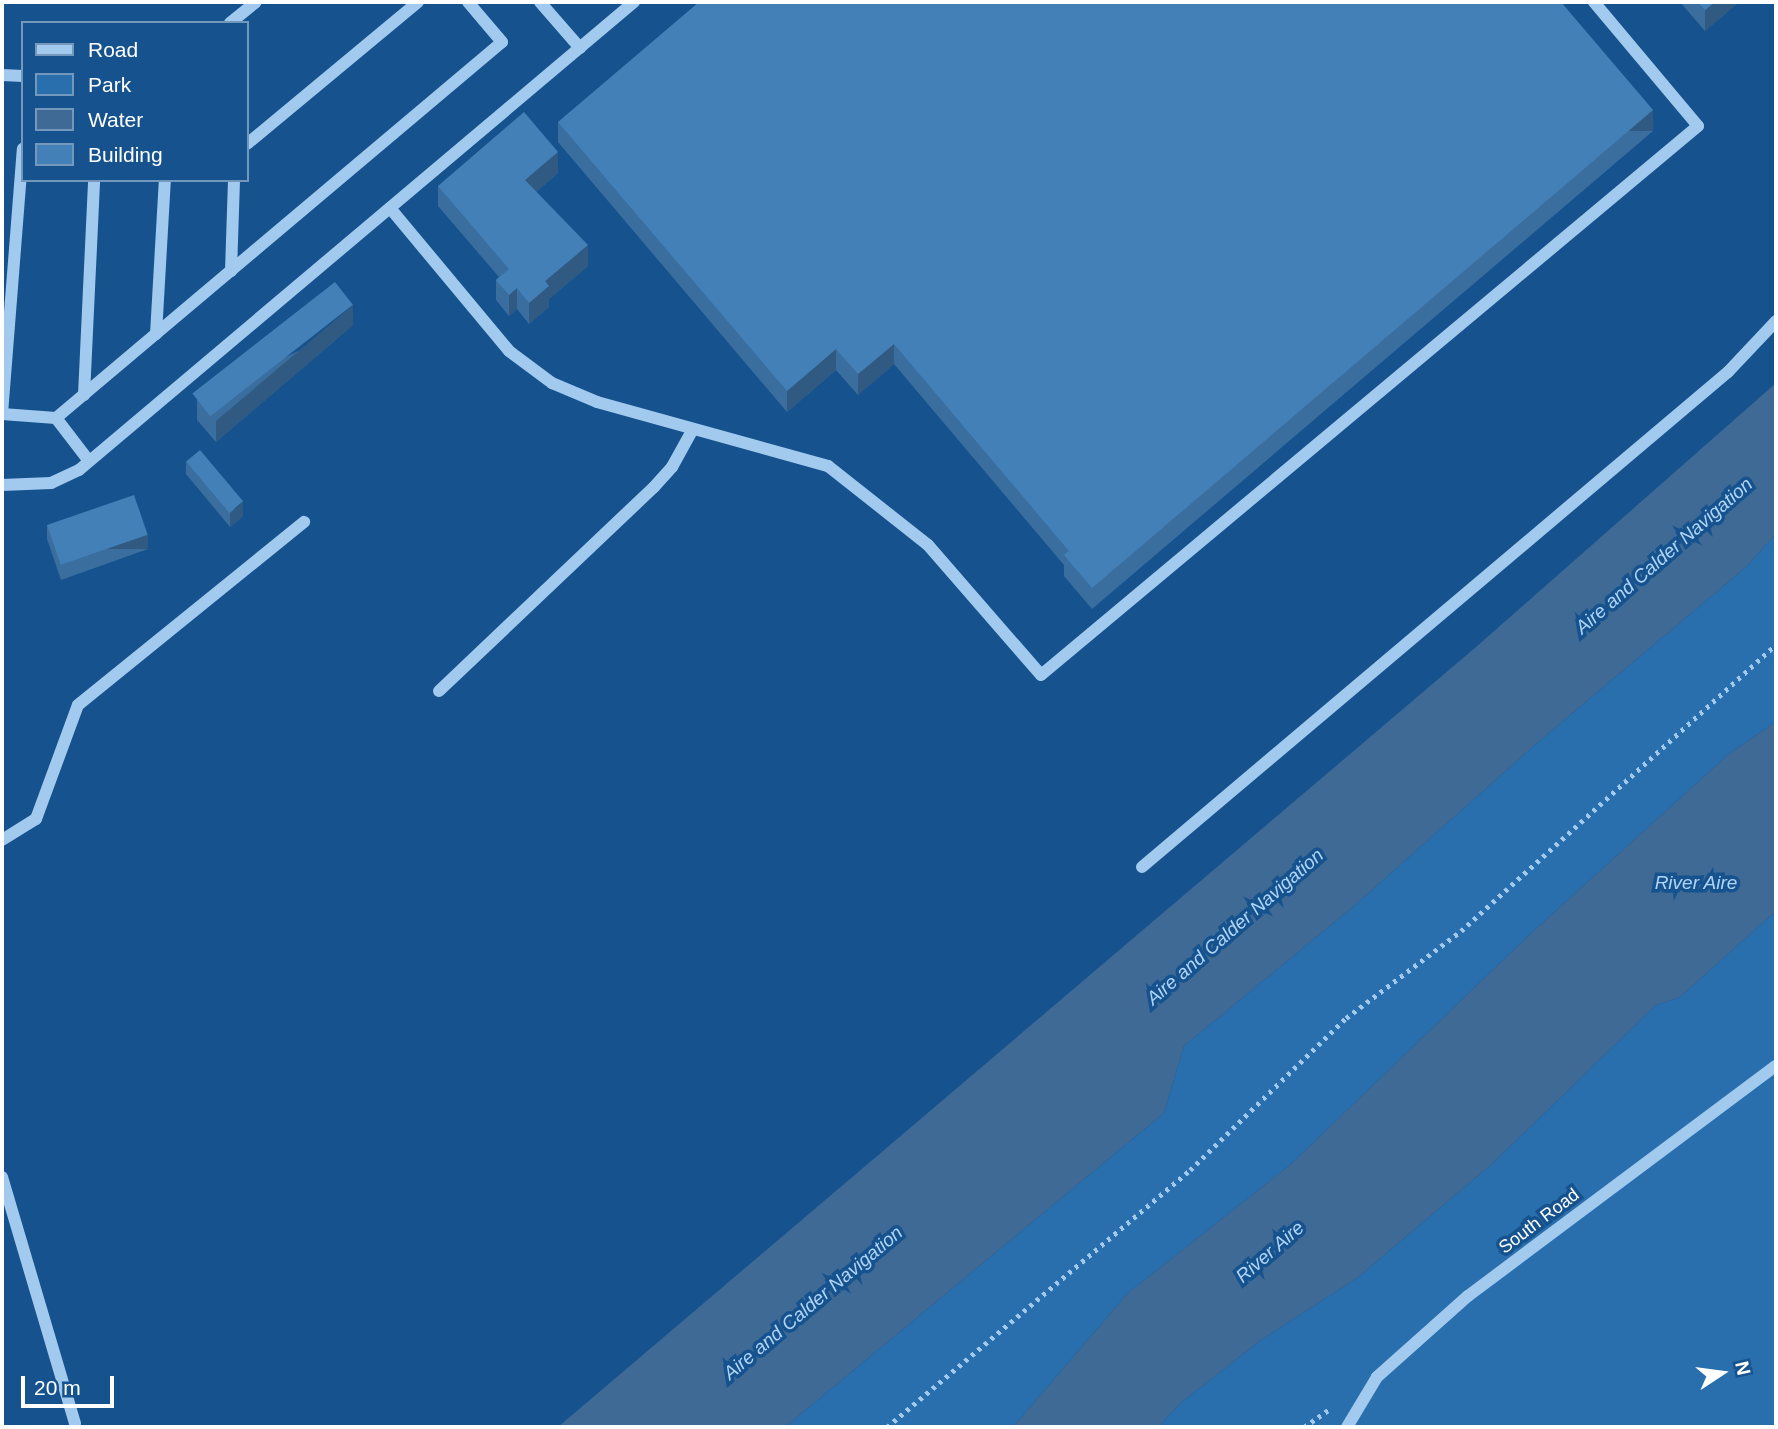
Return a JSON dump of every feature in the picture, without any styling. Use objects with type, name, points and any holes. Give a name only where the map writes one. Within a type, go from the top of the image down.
[{"type":"lane","points":[[232,21],[256,2]]},
{"type":"lane","points":[[248,143],[418,2]]},
{"type":"lane","points":[[21,174],[2,414],[56,418],[502,42],[468,2]]},
{"type":"lane","points":[[540,2],[580,48]]},
{"type":"lane","points":[[2,485],[51,483],[89,461],[634,2]]},
{"type":"lane","points":[[390,208],[509,351],[541,375],[597,402],[828,466],[928,545],[1041,675],[1698,127],[1594,2]]},
{"type":"lane","points":[[2,75],[21,76]]},
{"type":"lane","points":[[83,395],[94,182]]},
{"type":"lane","points":[[156,334],[165,182]]},
{"type":"lane","points":[[231,271],[234,182]]},
{"type":"lane","points":[[1142,867],[1728,372],[1776,321]]},
{"type":"lane","points":[[56,418],[89,461]]},
{"type":"lane","points":[[439,691],[654,487],[693,429]]},
{"type":"lane","points":[[2,840],[36,820],[78,705],[304,522]]},
{"type":"lane","name":"South Road","points":[[1347,1427],[1377,1377],[1468,1296],[1776,1066]]},
{"type":"lane","points":[[2,1177],[75,1423]]},
{"type":"path","points":[[887,1427],[1190,1170],[1346,1018],[1461,931],[1776,643]]},
{"type":"green space","points":[[1776,534],[1776,722],[1730,753],[1528,936],[1290,1165],[1128,1293],[1013,1427],[785,1427],[1164,1113],[1184,1046],[1354,906],[1537,743],[1746,567]]},
{"type":"green space","points":[[1776,911],[1776,1427],[1158,1427],[1182,1402],[1261,1340],[1357,1278],[1493,1163],[1656,1005],[1680,997]]},
{"type":"water","name":"Aire and Calder Navigation","points":[[1776,383],[1776,534],[1746,567],[1537,743],[1354,906],[1184,1046],[1164,1113],[785,1427],[558,1427],[1476,647]]},
{"type":"water","name":"River Aire","points":[[1776,722],[1776,911],[1680,997],[1656,1005],[1493,1163],[1357,1278],[1261,1340],[1182,1402],[1158,1427],[1013,1427],[1128,1293],[1290,1165],[1528,936],[1730,753]]},
{"type":"building","points":[[699,2],[1561,2],[1653,110],[1092,588],[1064,555],[1069,551],[894,344],[858,374],[836,349],[787,391],[558,122]]},
{"type":"building","points":[[1698,2],[1715,2],[1705,10]]},
{"type":"building","points":[[524,112],[558,152],[525,180],[588,245],[545,281],[549,286],[529,303],[517,288],[509,295],[496,280],[509,269],[438,186]]},
{"type":"building","points":[[335,282],[353,305],[210,416],[192,393]]},
{"type":"building","points":[[200,450],[243,501],[229,513],[186,462]]},
{"type":"building","points":[[134,495],[148,535],[61,565],[47,525]]}]
